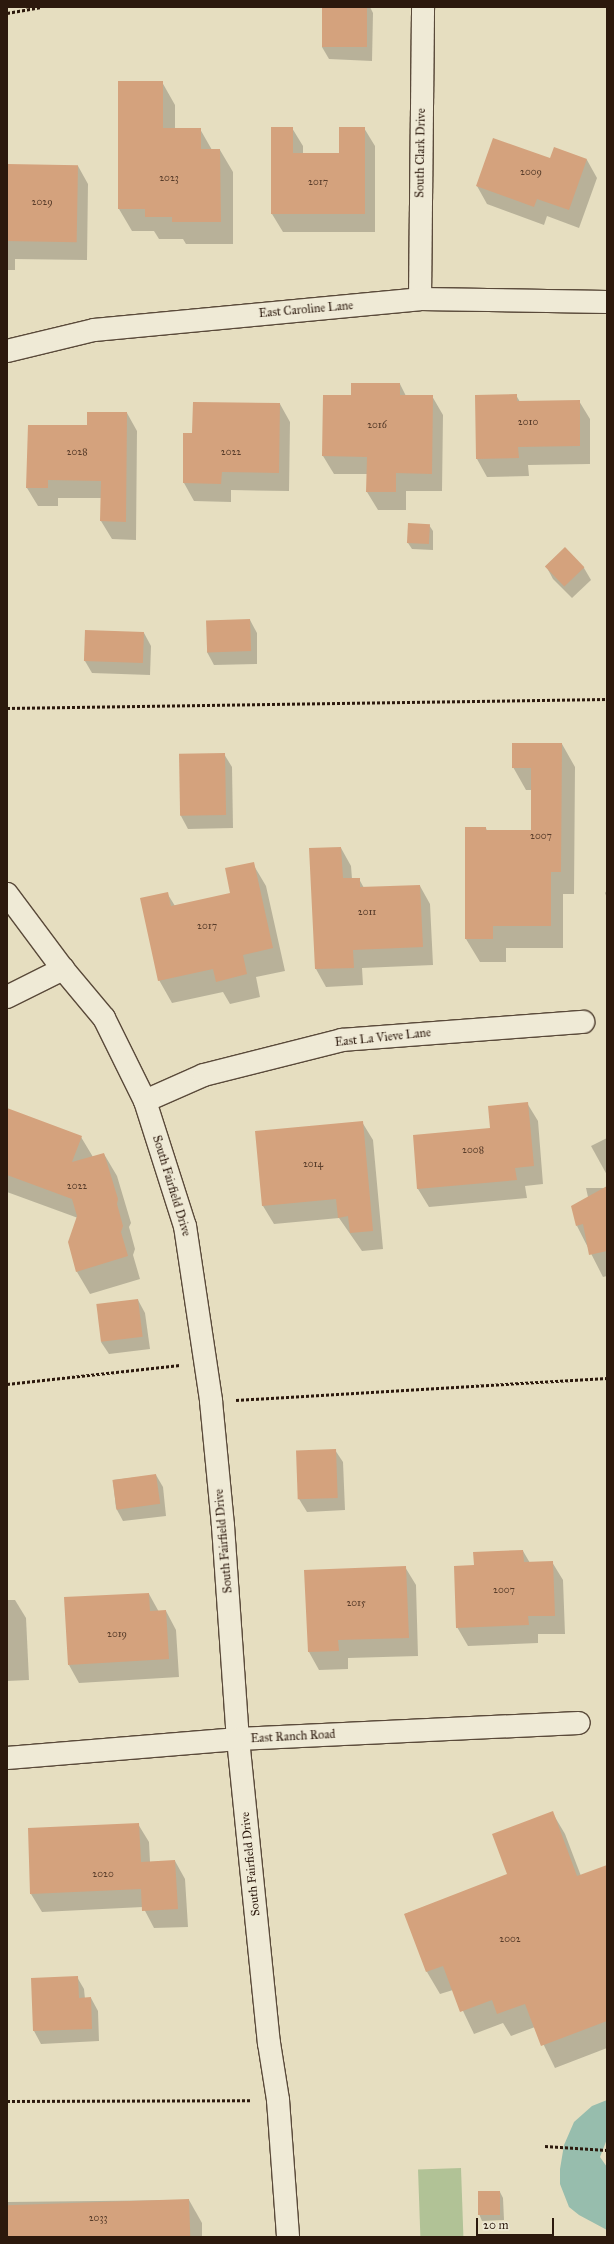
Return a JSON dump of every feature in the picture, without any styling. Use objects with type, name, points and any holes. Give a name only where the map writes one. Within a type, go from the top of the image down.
[{"type":"street","name":"South Clark Drive","points":[[420,299],[423,7]]},
{"type":"street","name":"East Caroline Lane","points":[[7,351],[94,330],[420,299],[607,302]]},
{"type":"street","name":"South Fairfield Drive","points":[[7,894],[63,969],[104,1018],[145,1101],[186,1226],[207,1364],[211,1402],[223,1526],[238,1739],[269,2043],[278,2100],[288,2237]]},
{"type":"street","points":[[7,997],[63,969]]},
{"type":"street","name":"East La Vieve Lane","points":[[145,1101],[204,1075],[342,1040],[582,1022]]},
{"type":"street","name":"East Ranch Road","points":[[7,1758],[238,1739],[579,1723]]},
{"type":"path","points":[[7,13],[41,7]]},
{"type":"path","points":[[7,708],[607,699]]},
{"type":"path","points":[[7,1384],[164,1364],[207,1364]]},
{"type":"path","points":[[211,1402],[607,1378]]},
{"type":"path","points":[[7,2101],[278,2100]]},
{"type":"path","points":[[545,2146],[607,2150]]},
{"type":"shaded area","points":[[607,2100],[607,2139],[600,2157],[607,2167],[607,2230],[579,2215],[569,2207],[560,2184],[560,2169],[564,2145],[574,2122],[592,2106]]},
{"type":"shaded area","points":[[461,2168],[463,2237],[420,2237],[418,2170]]},
{"type":"building","points":[[322,7],[367,7],[367,47],[322,47]]},
{"type":"building","points":[[118,81],[163,81],[163,128],[201,128],[201,149],[220,149],[221,222],[172,222],[172,217],[145,217],[145,209],[118,209]]},
{"type":"building","points":[[271,127],[293,127],[293,153],[339,153],[339,127],[365,127],[365,214],[271,214]]},
{"type":"building","points":[[493,138],[550,158],[554,147],[587,159],[569,210],[537,199],[534,207],[476,186]]},
{"type":"building","points":[[7,164],[78,165],[77,242],[7,241]]},
{"type":"building","points":[[351,383],[400,383],[400,395],[433,395],[432,474],[396,473],[396,492],[366,492],[367,457],[322,456],[323,395],[351,395]]},
{"type":"building","points":[[517,394],[517,401],[580,400],[580,446],[518,447],[519,458],[476,459],[475,395]]},
{"type":"building","points":[[193,402],[280,403],[279,473],[222,472],[221,484],[183,483],[183,433],[192,433]]},
{"type":"building","points":[[87,412],[127,412],[126,522],[100,521],[101,481],[48,480],[48,488],[26,488],[28,425],[87,425]]},
{"type":"building","points":[[408,523],[430,524],[429,544],[407,543]]},
{"type":"building","points":[[565,547],[584,567],[564,587],[545,566]]},
{"type":"building","points":[[250,619],[251,651],[207,653],[206,621]]},
{"type":"building","points":[[85,630],[144,632],[143,663],[84,661]]},
{"type":"building","points":[[512,743],[562,743],[561,872],[551,872],[551,926],[493,926],[493,939],[465,939],[465,827],[486,827],[486,830],[531,830],[531,768],[512,768]]},
{"type":"building","points":[[225,753],[226,815],[180,816],[179,754]]},
{"type":"building","points":[[341,847],[343,878],[360,878],[360,887],[420,885],[423,947],[353,950],[354,968],[315,969],[309,848]]},
{"type":"building","points":[[254,862],[273,948],[243,955],[247,974],[216,982],[213,969],[158,981],[140,898],[168,892],[171,906],[230,893],[225,868]]},
{"type":"building","points":[[528,1102],[534,1166],[515,1168],[517,1180],[417,1189],[413,1135],[490,1128],[488,1106]]},
{"type":"building","points":[[7,1108],[82,1136],[72,1162],[104,1153],[118,1199],[117,1204],[123,1226],[121,1232],[128,1256],[76,1272],[68,1242],[77,1216],[72,1199],[7,1175]]},
{"type":"building","points":[[363,1121],[373,1231],[350,1233],[348,1216],[338,1218],[336,1199],[262,1206],[255,1131]]},
{"type":"building","points":[[607,1186],[607,1251],[589,1255],[583,1224],[576,1226],[571,1206]]},
{"type":"building","points":[[138,1299],[143,1337],[101,1342],[96,1304]]},
{"type":"building","points":[[336,1449],[338,1498],[298,1499],[296,1450]]},
{"type":"building","points":[[156,1474],[160,1504],[117,1510],[112,1480]]},
{"type":"building","points":[[523,1550],[524,1562],[553,1561],[555,1616],[528,1616],[529,1625],[456,1628],[454,1566],[474,1565],[473,1552]]},
{"type":"building","points":[[406,1566],[409,1638],[338,1640],[339,1651],[308,1652],[304,1570]]},
{"type":"building","points":[[149,1593],[150,1611],[166,1610],[169,1659],[68,1665],[64,1597]]},
{"type":"building","points":[[553,1811],[577,1876],[607,1865],[607,2021],[541,2046],[525,2004],[497,2014],[492,2000],[460,2012],[443,1966],[426,1972],[404,1914],[507,1874],[492,1834]]},
{"type":"building","points":[[139,1823],[141,1862],[175,1860],[178,1909],[142,1911],[141,1889],[30,1894],[28,1828]]},
{"type":"building","points":[[78,1976],[79,1998],[91,1997],[92,2029],[33,2031],[31,1978]]},
{"type":"building","points":[[478,2191],[500,2191],[500,2215],[478,2215]]},
{"type":"building","points":[[189,2199],[190,2237],[8,2237],[7,2205]]}]
